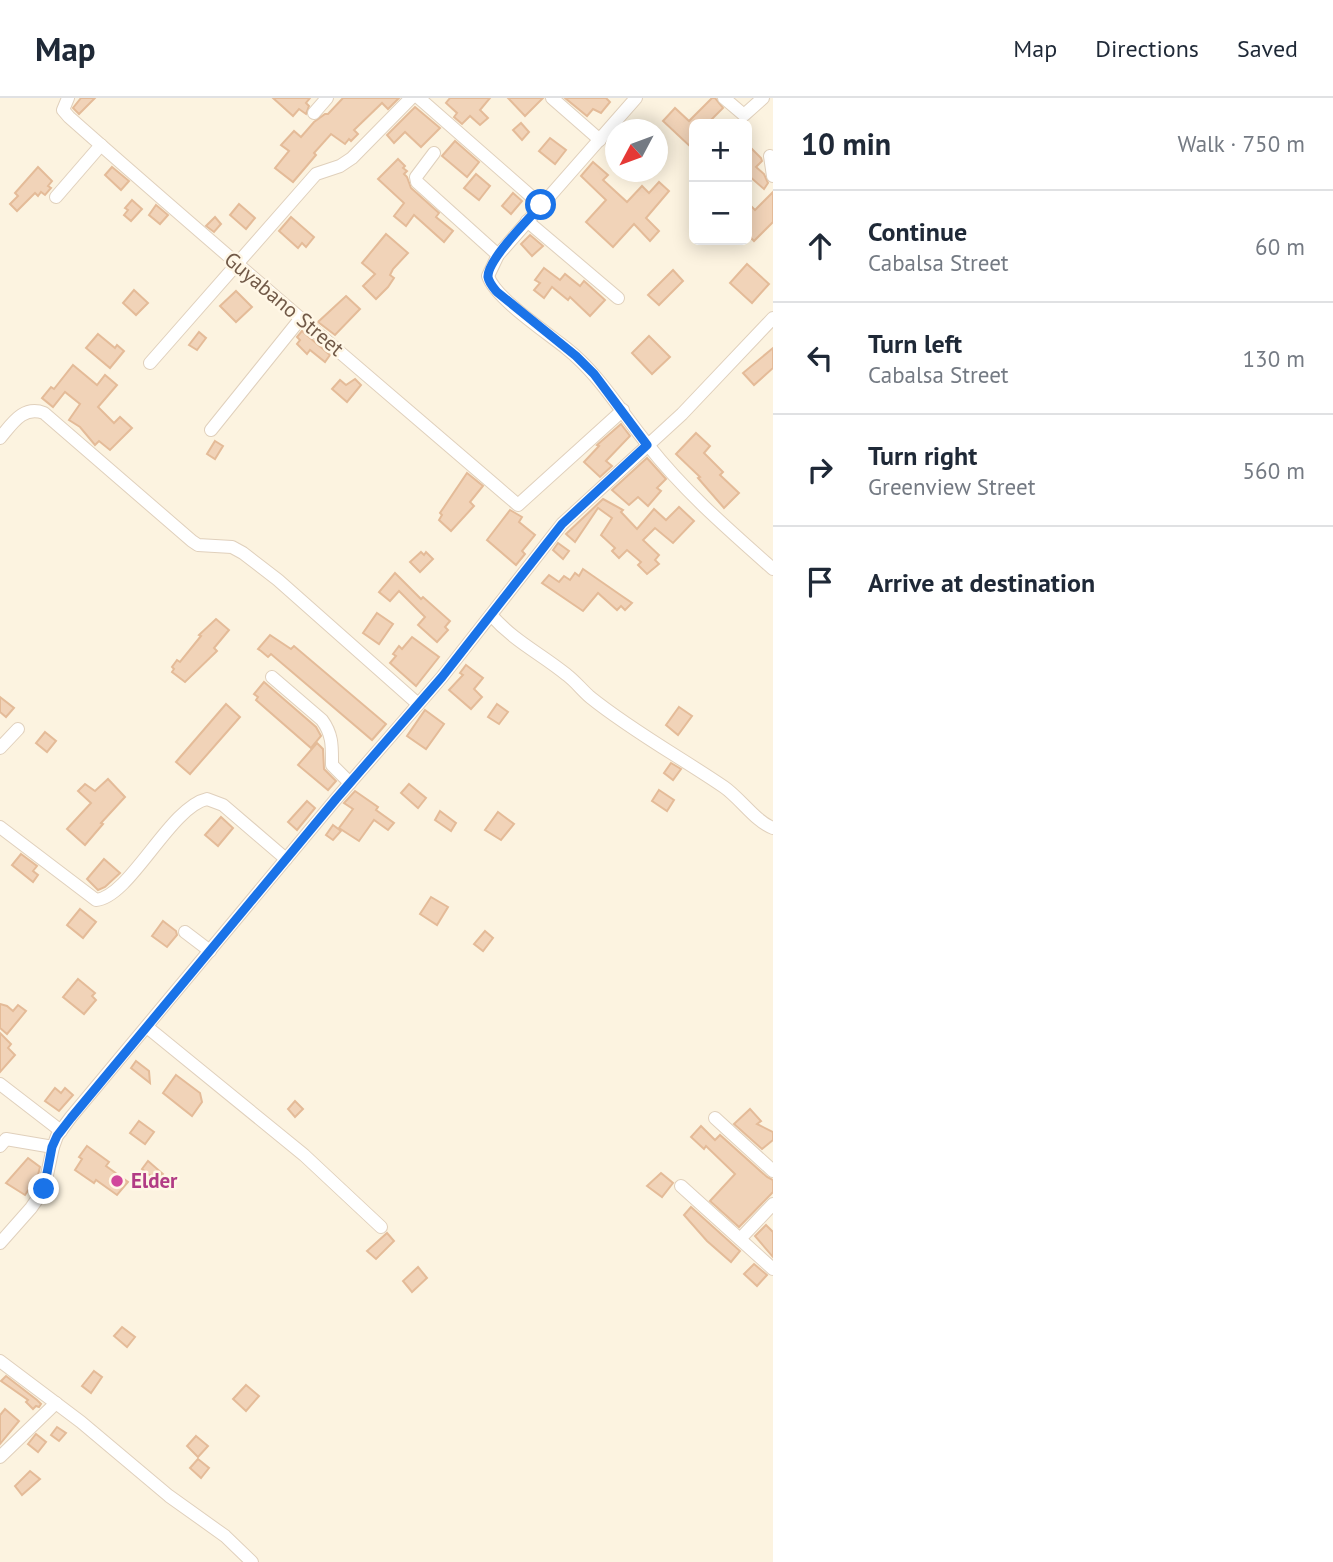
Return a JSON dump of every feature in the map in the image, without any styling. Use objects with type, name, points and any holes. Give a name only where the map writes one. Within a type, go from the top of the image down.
[{"type":"street","name":"Guyabano Street","points":[[68,98],[63,110],[101,145],[518,505],[622,410]]},
{"type":"street","points":[[314,113],[327,98]]},
{"type":"street","points":[[150,363],[316,174],[340,166],[352,158],[411,98]]},
{"type":"street","points":[[419,98],[541,205]]},
{"type":"street","points":[[552,98],[600,140]]},
{"type":"street","points":[[636,98],[498,255],[488,276],[497,292],[576,356],[594,374],[647,445],[715,517],[773,569]]},
{"type":"street","points":[[724,98],[744,116],[763,98]]},
{"type":"street","points":[[56,197],[101,145]]},
{"type":"street","points":[[434,153],[418,173],[417,182],[498,255]]},
{"type":"street","points":[[770,156],[773,176]]},
{"type":"street","points":[[527,221],[618,298]]},
{"type":"street","points":[[211,430],[301,318]]},
{"type":"street","points":[[0,1243],[44,1189],[52,1147],[61,1131],[418,704],[574,510],[682,414],[773,318]]},
{"type":"street","points":[[0,438],[25,412],[35,410],[44,413],[192,541],[198,545],[232,547],[261,566],[418,704]]},
{"type":"street","points":[[491,615],[510,636],[568,675],[591,697],[739,798],[760,820],[773,828]]},
{"type":"street","points":[[272,677],[328,728],[333,743],[332,765],[350,783]]},
{"type":"street","points":[[0,748],[18,729]]},
{"type":"street","points":[[0,827],[96,900],[108,896],[130,875],[169,829],[199,801],[207,799],[223,805],[286,859]]},
{"type":"street","points":[[185,932],[210,951]]},
{"type":"street","points":[[147,1027],[304,1155],[381,1227]]},
{"type":"street","points":[[0,1084],[61,1131]]},
{"type":"street","points":[[715,1118],[773,1171]]},
{"type":"street","points":[[0,1146],[6,1139],[52,1147]]},
{"type":"street","points":[[681,1186],[773,1269]]},
{"type":"street","points":[[740,1239],[773,1204]]},
{"type":"street","points":[[0,1361],[56,1403],[169,1496],[225,1536],[252,1562]]},
{"type":"street","points":[[0,1457],[56,1403]]},
{"type":"building","points":[[81,98],[95,98],[79,114],[73,108]]},
{"type":"building","points":[[273,98],[310,98],[306,103],[309,106],[306,114],[299,109],[293,116]]},
{"type":"building","points":[[343,98],[399,98],[388,109],[382,103],[354,130],[358,134],[351,141],[349,139],[345,144],[331,134],[293,182],[275,168],[289,151],[281,145],[294,131],[301,137],[314,122],[328,114]]},
{"type":"building","points":[[450,98],[490,98],[480,110],[488,118],[480,125],[470,116],[462,124],[454,117],[457,113],[446,103]]},
{"type":"building","points":[[508,98],[543,98],[525,116]]},
{"type":"building","points":[[565,98],[606,98],[610,102],[601,113],[593,109],[587,116]]},
{"type":"building","points":[[712,98],[723,108],[712,119],[691,119]]},
{"type":"building","points":[[415,107],[440,128],[421,147],[405,132],[394,143],[387,135]]},
{"type":"building","points":[[675,108],[689,121],[689,145],[668,126],[668,119],[665,119]]},
{"type":"building","points":[[521,123],[529,132],[522,140],[513,130]]},
{"type":"building","points":[[550,138],[566,150],[555,164],[539,151]]},
{"type":"building","points":[[455,141],[479,162],[467,177],[442,156]]},
{"type":"building","points":[[752,149],[762,161],[756,167],[764,174],[768,183],[764,189],[752,178]]},
{"type":"building","points":[[398,159],[405,166],[403,168],[407,171],[404,174],[411,188],[439,213],[436,217],[453,231],[444,242],[414,215],[406,226],[394,216],[404,203],[378,179]]},
{"type":"building","points":[[593,162],[605,172],[603,180],[627,202],[642,186],[649,193],[659,182],[669,191],[646,218],[659,231],[650,241],[634,224],[613,247],[586,222],[606,200],[581,176]]},
{"type":"building","points":[[38,167],[52,181],[48,186],[51,188],[45,195],[41,192],[38,196],[35,193],[17,211],[10,204],[18,196],[15,193]]},
{"type":"building","points":[[112,167],[129,181],[121,190],[105,175]]},
{"type":"building","points":[[476,174],[490,186],[479,200],[464,188]]},
{"type":"building","points":[[773,192],[773,222],[754,241],[752,207],[755,210]]},
{"type":"building","points":[[513,193],[522,201],[511,214],[502,206]]},
{"type":"building","points":[[132,200],[142,209],[131,221],[124,215],[128,210],[125,208]]},
{"type":"building","points":[[239,204],[255,218],[246,229],[230,215]]},
{"type":"building","points":[[156,205],[168,215],[160,224],[149,215]]},
{"type":"building","points":[[215,217],[221,224],[214,232],[206,226]]},
{"type":"building","points":[[291,217],[314,237],[306,247],[302,243],[298,248],[279,231]]},
{"type":"building","points":[[386,234],[408,253],[393,269],[390,275],[394,278],[376,299],[363,286],[375,274],[362,263]]},
{"type":"building","points":[[530,235],[543,246],[532,256],[521,244]]},
{"type":"building","points":[[747,264],[769,284],[752,303],[730,283]]},
{"type":"building","points":[[544,268],[560,280],[565,274],[580,286],[584,281],[605,300],[590,316],[570,297],[568,300],[552,287],[544,298],[534,290],[540,283],[535,280]]},
{"type":"building","points":[[673,270],[683,281],[659,305],[648,295]]},
{"type":"building","points":[[134,290],[148,303],[136,315],[123,303]]},
{"type":"building","points":[[236,291],[252,307],[236,322],[220,306]]},
{"type":"building","points":[[346,296],[360,309],[335,335],[318,322]]},
{"type":"building","points":[[302,331],[330,355],[325,362],[310,350],[307,354],[297,344],[300,340],[297,337]]},
{"type":"building","points":[[199,332],[206,338],[197,350],[189,345]]},
{"type":"building","points":[[98,334],[115,348],[117,345],[124,351],[110,368],[86,348]]},
{"type":"building","points":[[649,336],[670,357],[652,374],[632,353]]},
{"type":"building","points":[[773,348],[773,368],[754,385],[743,373]]},
{"type":"building","points":[[73,365],[97,385],[105,375],[117,385],[98,407],[114,423],[120,417],[132,428],[110,450],[99,441],[95,445],[80,427],[69,420],[80,404],[65,392],[53,407],[42,398],[51,387],[54,389]]},
{"type":"building","points":[[355,379],[361,385],[347,402],[332,389],[340,380],[346,385]]},
{"type":"building","points":[[621,424],[630,436],[606,461],[612,466],[600,477],[584,462],[599,446],[597,445]]},
{"type":"building","points":[[696,433],[710,446],[704,453],[723,472],[720,475],[739,493],[724,508],[698,478],[700,477],[676,454]]},
{"type":"building","points":[[215,441],[223,446],[215,459],[207,454]]},
{"type":"building","points":[[647,458],[666,479],[657,488],[661,491],[648,506],[638,497],[629,505],[612,490]]},
{"type":"building","points":[[467,473],[483,486],[470,502],[474,506],[451,531],[439,520],[442,515],[440,513]]},
{"type":"building","points":[[603,499],[623,510],[621,512],[637,529],[654,509],[666,520],[679,507],[694,521],[673,543],[655,528],[643,540],[659,555],[655,560],[659,564],[647,574],[638,565],[641,562],[627,550],[619,558],[612,551],[615,548],[601,535],[612,518],[598,508],[575,542],[566,534]]},
{"type":"building","points":[[510,510],[522,517],[519,522],[535,535],[522,551],[525,554],[516,565],[487,540]]},
{"type":"building","points":[[558,543],[569,551],[563,559],[553,550]]},
{"type":"building","points":[[421,552],[424,555],[426,552],[433,559],[420,572],[410,562]]},
{"type":"building","points":[[583,569],[632,603],[625,610],[621,606],[617,610],[598,593],[583,611],[542,583],[549,575],[559,582],[564,576],[570,580],[575,573],[579,576]]},
{"type":"building","points":[[395,573],[421,599],[423,597],[450,621],[445,627],[448,630],[437,642],[418,625],[425,617],[399,591],[390,601],[379,592]]},
{"type":"building","points":[[377,613],[393,624],[379,644],[363,633]]},
{"type":"building","points":[[216,619],[229,630],[214,648],[217,651],[185,682],[172,672],[172,667],[177,660],[180,662],[201,636],[199,635]]},
{"type":"building","points":[[270,635],[291,649],[294,646],[386,724],[372,740],[271,654],[268,657],[258,649]]},
{"type":"building","points":[[412,637],[439,657],[416,686],[390,663],[399,646],[402,649]]},
{"type":"building","points":[[466,665],[483,678],[474,689],[482,697],[471,709],[449,690],[463,675],[460,673]]},
{"type":"building","points":[[264,682],[316,727],[321,736],[311,748],[256,700],[258,697],[254,694]]},
{"type":"building","points":[[0,697],[14,708],[6,717],[0,712]]},
{"type":"building","points":[[226,704],[240,717],[190,774],[176,762]]},
{"type":"building","points":[[497,704],[508,712],[499,724],[488,717]]},
{"type":"building","points":[[679,707],[692,716],[678,735],[666,725]]},
{"type":"building","points":[[425,710],[444,724],[426,749],[407,736]]},
{"type":"building","points":[[45,732],[56,741],[47,752],[36,743]]},
{"type":"building","points":[[317,743],[323,749],[324,769],[336,781],[328,790],[298,765]]},
{"type":"building","points":[[671,763],[681,769],[673,780],[664,773]]},
{"type":"building","points":[[108,779],[125,797],[85,845],[67,829],[91,803],[78,791],[85,784],[95,791]]},
{"type":"building","points":[[409,784],[426,798],[418,808],[401,793]]},
{"type":"building","points":[[659,790],[674,800],[667,811],[652,801]]},
{"type":"building","points":[[355,791],[378,807],[376,810],[394,823],[388,830],[374,820],[359,841],[339,828],[353,809],[344,803]]},
{"type":"building","points":[[307,801],[315,808],[297,830],[288,822]]},
{"type":"building","points":[[440,811],[456,823],[451,831],[435,820]]},
{"type":"building","points":[[498,812],[514,824],[501,840],[485,830]]},
{"type":"building","points":[[221,817],[233,828],[218,846],[205,835]]},
{"type":"building","points":[[333,825],[341,831],[333,840],[326,835]]},
{"type":"building","points":[[21,854],[37,866],[33,871],[38,875],[33,882],[12,865]]},
{"type":"building","points":[[104,859],[120,873],[98,890],[87,879]]},
{"type":"building","points":[[431,897],[448,907],[437,925],[420,914]]},
{"type":"building","points":[[80,909],[96,922],[83,938],[67,925]]},
{"type":"building","points":[[163,921],[176,931],[177,935],[167,947],[152,936]]},
{"type":"building","points":[[485,931],[493,938],[483,951],[474,944]]},
{"type":"building","points":[[78,979],[95,993],[92,996],[96,1000],[84,1014],[63,997]]},
{"type":"building","points":[[0,1004],[13,1011],[18,1005],[26,1011],[7,1034],[0,1028]]},
{"type":"building","points":[[0,1033],[11,1044],[8,1048],[15,1055],[0,1072]]},
{"type":"building","points":[[136,1061],[149,1071],[150,1083],[131,1068]]},
{"type":"building","points":[[176,1075],[200,1093],[202,1102],[192,1116],[163,1093]]},
{"type":"building","points":[[55,1088],[61,1093],[65,1088],[73,1095],[59,1111],[45,1101]]},
{"type":"building","points":[[295,1101],[303,1109],[295,1117],[288,1109]]},
{"type":"building","points":[[750,1109],[761,1121],[757,1124],[773,1132],[773,1140],[762,1149],[734,1124]]},
{"type":"building","points":[[139,1121],[154,1132],[145,1144],[130,1133]]},
{"type":"building","points":[[701,1126],[715,1140],[720,1135],[773,1180],[773,1192],[739,1227],[710,1201],[735,1174],[706,1146],[704,1149],[691,1137]]},
{"type":"building","points":[[87,1146],[109,1162],[106,1166],[128,1182],[117,1195],[96,1180],[94,1183],[75,1170],[82,1159],[79,1157]]},
{"type":"building","points":[[28,1158],[40,1167],[36,1183],[34,1182],[25,1195],[6,1183]]},
{"type":"building","points":[[148,1161],[163,1174],[157,1181],[142,1169]]},
{"type":"building","points":[[661,1173],[673,1183],[662,1197],[647,1186]]},
{"type":"building","points":[[691,1207],[740,1251],[731,1262],[707,1241],[684,1215]]},
{"type":"building","points":[[766,1225],[773,1232],[773,1257],[755,1236]]},
{"type":"building","points":[[387,1233],[394,1241],[376,1259],[367,1251]]},
{"type":"building","points":[[754,1264],[767,1275],[757,1286],[744,1274]]},
{"type":"building","points":[[418,1267],[427,1278],[412,1292],[403,1281]]},
{"type":"building","points":[[122,1327],[135,1337],[127,1347],[114,1336]]},
{"type":"building","points":[[94,1371],[102,1377],[91,1393],[82,1386]]},
{"type":"building","points":[[6,1376],[37,1400],[41,1404],[39,1407],[33,1409],[26,1402],[28,1400],[1,1381]]},
{"type":"building","points":[[246,1385],[259,1396],[246,1411],[233,1399]]},
{"type":"building","points":[[5,1409],[19,1421],[0,1444],[0,1415]]},
{"type":"building","points":[[57,1427],[66,1433],[59,1441],[51,1435]]},
{"type":"building","points":[[36,1434],[46,1442],[38,1452],[28,1444]]},
{"type":"building","points":[[196,1436],[208,1446],[198,1457],[187,1446]]},
{"type":"building","points":[[198,1459],[209,1468],[201,1478],[190,1468]]},
{"type":"building","points":[[30,1471],[40,1479],[22,1495],[15,1486]]},
{"type":"place","name":"Elder","points":[[117,1181]]},
{"type":"route","points":[[44,1189],[52,1147],[71,1118],[336,799],[442,677],[562,524],[647,445],[594,374],[490,284],[488,276],[498,255],[541,205]]}]
